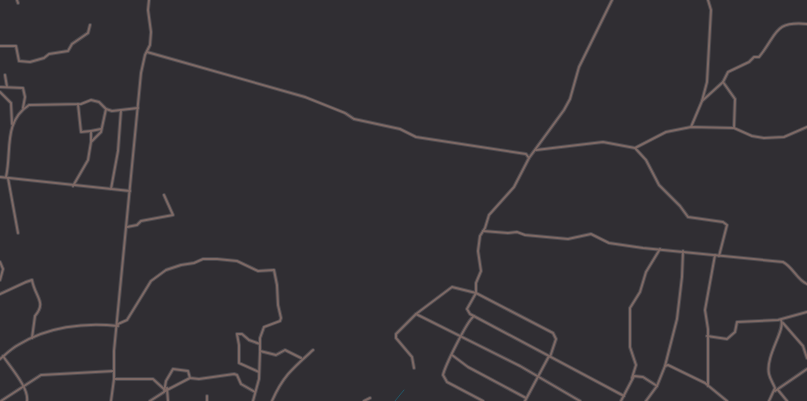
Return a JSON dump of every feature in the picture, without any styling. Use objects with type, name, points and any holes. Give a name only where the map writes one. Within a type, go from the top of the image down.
[{"type":"street","points":[[111,401],[141,73],[151,35],[148,16],[149,0]]},
{"type":"street","points":[[612,0],[579,67],[570,97],[564,110],[529,158],[514,187],[492,210],[484,231],[480,236],[478,250],[482,269],[476,283],[476,293],[467,308],[468,313],[624,396]]},
{"type":"street","points":[[691,127],[702,101],[707,82],[711,10],[708,0]]},
{"type":"street","points":[[702,101],[723,82],[728,72],[749,62],[754,57],[759,57],[782,26],[794,23],[807,24]]},
{"type":"street","points":[[0,46],[16,46],[19,61],[30,62],[44,58],[49,54],[68,51],[72,44],[88,33],[90,25]]},
{"type":"street","points":[[147,52],[305,97],[354,119],[400,129],[416,137],[527,154],[603,142],[634,148],[638,150],[647,161],[659,185],[680,206],[688,217],[723,222],[727,225],[719,256]]},
{"type":"street","points":[[5,75],[7,87]]},
{"type":"street","points":[[723,82],[735,99],[734,128]]},
{"type":"street","points":[[0,87],[24,89],[23,109]]},
{"type":"street","points":[[0,92],[11,103],[12,124],[7,178],[18,233]]},
{"type":"street","points":[[12,124],[16,116],[23,109],[32,104],[78,104],[94,100],[99,102],[106,109],[112,111],[138,108]]},
{"type":"street","points":[[78,104],[81,132],[101,129]]},
{"type":"street","points":[[91,142],[101,132],[106,109]]},
{"type":"street","points":[[111,189],[118,151],[121,110]]},
{"type":"street","points":[[634,148],[666,132],[691,127],[734,128],[752,136],[764,138],[788,136],[807,126]]},
{"type":"street","points":[[73,186],[88,160],[92,131]]},
{"type":"street","points":[[638,150],[639,146]]},
{"type":"street","points":[[527,154],[529,158]]},
{"type":"street","points":[[0,177],[130,191]]},
{"type":"street","points":[[127,227],[137,225],[141,221],[173,216],[164,195]]},
{"type":"street","points":[[484,231],[508,233],[517,232],[526,235],[568,239],[591,234],[609,243],[783,262],[807,284]]},
{"type":"street","points":[[621,401],[632,379],[636,365],[630,346],[630,308],[640,292],[646,272],[660,249]]},
{"type":"street","points":[[646,401],[656,386],[665,366],[676,323],[682,277],[683,251]]},
{"type":"street","points":[[708,386],[708,336],[705,310],[715,255]]},
{"type":"street","points":[[0,359],[32,338],[62,328],[97,325],[118,326],[127,320],[151,281],[166,270],[206,259],[228,260],[241,263],[258,270],[274,270],[277,285],[278,305],[281,318],[280,321],[264,328],[260,336],[259,379],[253,401]]},
{"type":"street","points":[[0,262],[3,274],[0,280]]},
{"type":"street","points":[[0,294],[32,280],[34,290],[41,305],[40,312],[35,316],[32,338]]},
{"type":"street","points":[[414,368],[412,357],[395,335],[416,314],[450,288],[454,287],[476,293],[555,334],[556,341],[525,401]]},
{"type":"street","points":[[708,336],[728,339],[736,332],[737,322],[780,320],[807,312]]},
{"type":"street","points":[[416,314],[520,366],[580,401]]},
{"type":"street","points":[[474,316],[460,337],[443,374],[444,380],[483,401]]},
{"type":"street","points":[[780,320],[803,346],[807,358]]},
{"type":"street","points":[[782,323],[769,361],[768,372],[776,390],[787,401]]},
{"type":"street","points":[[259,372],[239,363],[239,345],[236,334],[242,334],[249,340],[260,344]]},
{"type":"street","points":[[260,351],[276,355],[285,350],[301,358]]},
{"type":"street","points":[[272,401],[280,383],[286,375],[313,350]]},
{"type":"street","points":[[452,355],[468,367],[526,398]]},
{"type":"street","points":[[3,356],[28,394],[26,401]]},
{"type":"street","points":[[665,366],[671,366],[691,376],[708,386],[727,401]]},
{"type":"street","points":[[168,401],[165,390],[172,369],[188,371],[190,378]]},
{"type":"street","points":[[769,401],[776,390],[807,369]]},
{"type":"street","points":[[1,401],[23,385],[43,374],[114,371]]},
{"type":"street","points":[[150,401],[165,390],[190,378],[199,379],[234,374],[237,375],[241,384],[255,392]]},
{"type":"street","points":[[632,379],[634,376],[639,376],[656,386]]},
{"type":"street","points":[[114,379],[153,379],[165,390]]},
{"type":"street","points":[[207,396],[207,401]]},
{"type":"street","points":[[364,401],[370,398]]},
{"type":"waterway","points":[[395,401],[404,390]]}]
